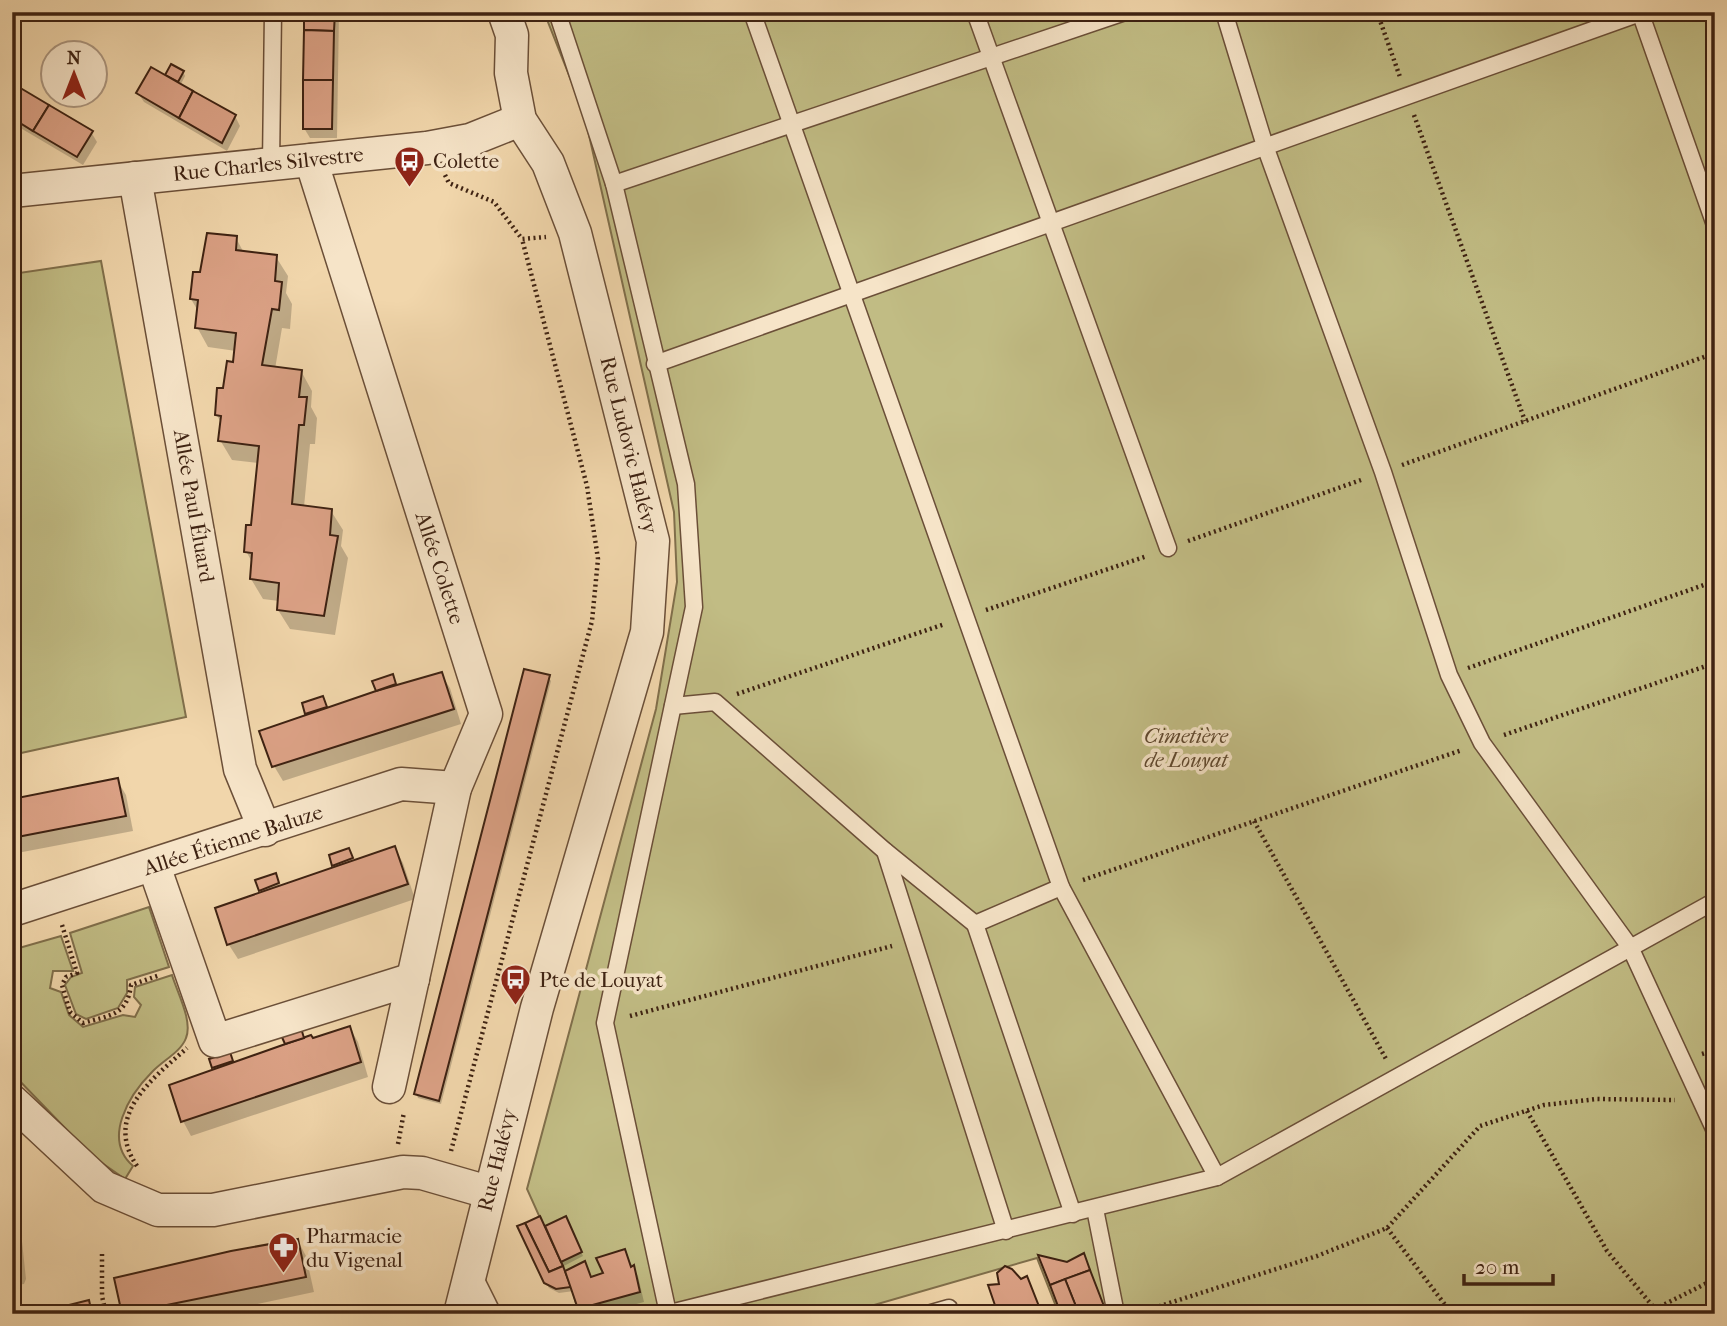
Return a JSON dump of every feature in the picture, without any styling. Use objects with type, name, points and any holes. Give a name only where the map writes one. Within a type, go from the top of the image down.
[{"type":"street","name":"Rue Ludovic Halévy","points":[[504,12],[512,35],[511,73],[520,120],[548,163],[575,233],[653,541],[647,632],[537,1008]]},
{"type":"street","name":"Rue Charles Silvestre","points":[[12,191],[427,148],[470,140],[520,120]]},
{"type":"street","name":"Allée Colette","points":[[311,160],[486,714],[455,788],[413,979],[397,1100]]},
{"type":"street","name":"Allée Paul Éluard","points":[[135,178],[240,769],[265,830]]},
{"type":"street","name":"Allée Étienne Baluze","points":[[12,911],[401,784],[455,788]]},
{"type":"street","points":[[154,866],[215,1041],[413,979]]},
{"type":"street","name":"Rue Halévy","points":[[460,1314],[488,1192],[537,1008]]},
{"type":"street","points":[[12,1101],[104,1187],[158,1210],[213,1210],[403,1172],[443,1179],[488,1192]]},
{"type":"lane","points":[[271,163],[273,12]]},
{"type":"lane","points":[[557,12],[614,184],[655,364],[687,484],[694,607],[605,1023],[667,1313],[1217,1177],[1715,901]]},
{"type":"lane","points":[[752,12],[1061,887],[1217,1177]]},
{"type":"lane","points":[[975,12],[1168,548]]},
{"type":"lane","points":[[614,184],[1125,12]]},
{"type":"lane","points":[[1224,12],[1265,146],[1383,472],[1449,675],[1482,743],[1630,947],[1715,1131]]},
{"type":"lane","points":[[655,364],[1641,13],[1715,225]]},
{"type":"lane","points":[[673,706],[715,702],[885,851],[975,923],[1073,1214]]},
{"type":"lane","points":[[885,851],[1006,1231]]},
{"type":"lane","points":[[975,923],[1061,887]]},
{"type":"lane","points":[[1095,1209],[1116,1314]]},
{"type":"lane","points":[[470,1269],[493,1314]]},
{"type":"lane","points":[[928,1314],[949,1308],[951,1314]]},
{"type":"path","points":[[1377,12],[1525,421]]},
{"type":"path","points":[[427,148],[450,183],[494,202],[522,239],[587,486],[598,559],[592,621],[443,1179]]},
{"type":"path","points":[[522,239],[575,233]]},
{"type":"path","points":[[1168,548],[1715,353]]},
{"type":"path","points":[[1449,675],[1715,581]]},
{"type":"path","points":[[1061,887],[1715,663]]},
{"type":"path","points":[[1254,821],[1396,1077]]},
{"type":"path","points":[[54,897],[77,973],[66,977],[62,985],[70,1012],[83,1023],[118,1013],[129,1000],[131,985],[189,965]]},
{"type":"path","points":[[605,1023],[913,940]]},
{"type":"path","points":[[120,1194],[137,1166],[125,1141],[123,1131],[126,1119],[142,1091],[211,1027]]},
{"type":"path","points":[[1134,1314],[1317,1256],[1387,1228],[1480,1126],[1527,1111],[1597,1098],[1701,1100]]},
{"type":"path","points":[[396,1151],[397,1100]]},
{"type":"path","points":[[1527,1111],[1606,1251],[1655,1309]]},
{"type":"path","points":[[1387,1228],[1452,1314]]},
{"type":"path","points":[[102,1254],[102,1296],[106,1314]]},
{"type":"path","points":[[1645,1314],[1715,1279]]},
{"type":"green space","name":"Cimetière de Louyat","points":[[544,12],[1715,12],[1715,1314],[1059,1314],[1037,1258],[843,1314],[579,1314],[572,1289],[527,1189],[656,709],[677,582],[674,512],[584,113]]},
{"type":"green space","points":[[101,261],[186,717],[12,755],[12,274]]},
{"type":"green space","points":[[149,907],[169,967],[127,980],[127,993],[118,1008],[86,1019],[76,1014],[65,985],[71,977],[82,973],[70,933]]},
{"type":"green space","points":[[61,936],[73,971],[53,971],[50,988],[61,992],[69,1015],[83,1027],[123,1015],[135,1017],[141,1005],[134,997],[135,987],[172,975],[186,1015],[188,1031],[184,1043],[143,1082],[122,1118],[120,1143],[124,1155],[133,1166],[125,1179],[92,1156],[12,1073],[12,950]]},
{"type":"building","points":[[304,12],[335,12],[334,31],[304,30]]},
{"type":"building","points":[[304,30],[334,31],[333,80],[303,80]]},
{"type":"building","points":[[171,64],[184,71],[178,82],[165,75]]},
{"type":"building","points":[[151,67],[193,91],[179,118],[136,93]]},
{"type":"building","points":[[303,80],[333,80],[332,129],[303,129]]},
{"type":"building","points":[[12,83],[38,98],[38,108],[47,108],[33,131],[12,118]]},
{"type":"building","points":[[193,91],[236,115],[222,143],[179,118]]},
{"type":"building","points":[[47,108],[54,108],[93,131],[77,157],[33,131]]},
{"type":"building","points":[[207,233],[237,236],[236,250],[277,255],[275,281],[282,282],[279,310],[272,309],[262,365],[302,370],[299,397],[307,397],[304,425],[299,425],[292,504],[332,509],[330,535],[338,536],[324,616],[277,610],[279,583],[250,579],[252,553],[244,552],[246,525],[251,525],[259,446],[218,441],[221,416],[215,415],[217,388],[223,388],[227,361],[233,362],[236,333],[195,328],[198,300],[190,299],[193,272],[200,272]]},
{"type":"building","points":[[524,669],[550,675],[439,1101],[414,1094]]},
{"type":"building","points":[[442,672],[454,709],[272,767],[259,731],[376,691]]},
{"type":"building","points":[[393,674],[396,684],[376,691],[372,681]]},
{"type":"building","points":[[323,696],[327,707],[305,714],[302,703]]},
{"type":"building","points":[[118,778],[126,816],[12,838],[12,799]]},
{"type":"building","points":[[395,846],[408,884],[227,945],[215,908]]},
{"type":"building","points":[[349,848],[353,858],[332,866],[329,855]]},
{"type":"building","points":[[276,873],[279,883],[259,891],[255,880]]},
{"type":"building","points":[[350,1026],[361,1062],[181,1122],[169,1085],[311,1035],[313,1038]]},
{"type":"building","points":[[301,1028],[304,1038],[285,1044],[281,1035]]},
{"type":"building","points":[[230,1052],[233,1061],[212,1068],[209,1059]]},
{"type":"building","points":[[540,1216],[563,1266],[549,1272],[525,1223]]},
{"type":"building","points":[[566,1216],[582,1252],[561,1262],[545,1226]]},
{"type":"building","points":[[12,1218],[16,1258],[12,1265]]},
{"type":"building","points":[[525,1223],[549,1272],[563,1266],[571,1287],[556,1289],[544,1283],[517,1226]]},
{"type":"building","points":[[298,1239],[306,1277],[122,1314],[114,1278],[231,1251]]},
{"type":"building","points":[[625,1249],[631,1267],[634,1265],[640,1292],[578,1309],[565,1271],[585,1261],[591,1277],[603,1273],[596,1258]]},
{"type":"building","points":[[1084,1253],[1090,1270],[1050,1285],[1038,1255],[1067,1262]]},
{"type":"building","points":[[1005,1266],[1021,1279],[1027,1276],[1042,1314],[998,1314],[988,1285],[999,1284],[997,1273]]},
{"type":"building","points":[[1090,1270],[1107,1314],[1079,1314],[1065,1279]]},
{"type":"building","points":[[1065,1279],[1079,1314],[1061,1314],[1050,1285]]},
{"type":"building","points":[[89,1300],[92,1314],[71,1314],[69,1305]]},
{"type":"place","name":"Colette","points":[[410,188]]},
{"type":"place","name":"Pte de Louyat","points":[[516,1007]]},
{"type":"place","name":"Pharmacie du Vigenal","points":[[283,1275]]}]
